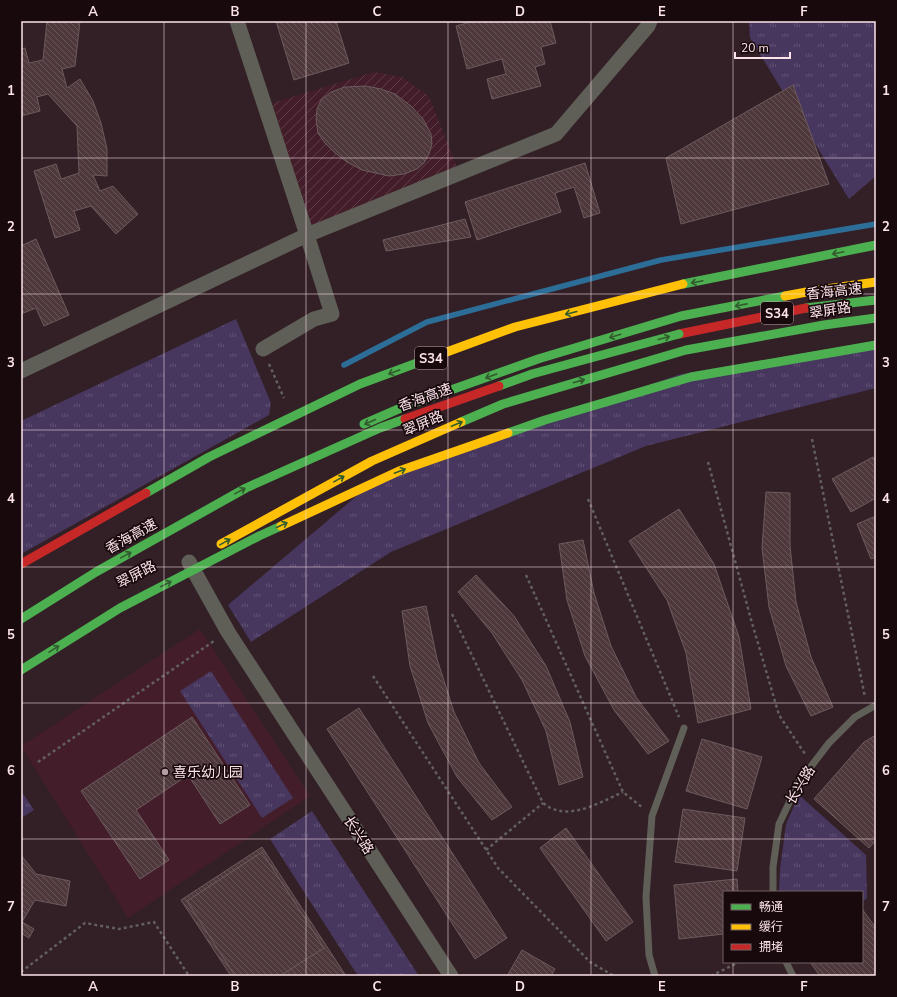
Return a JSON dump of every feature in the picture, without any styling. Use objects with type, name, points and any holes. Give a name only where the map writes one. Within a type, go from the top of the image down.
[{"type":"main road","name":"S34","points":[[21,564],[209,457],[360,384],[515,327],[670,287],[876,245]]},
{"type":"main road","name":"翠屏路","points":[[359,426],[403,407],[538,359],[681,316],[812,291],[876,282]]},
{"type":"main road","name":"香海高速","points":[[21,619],[96,572],[246,488],[380,428],[532,374],[679,334],[801,309],[876,300]]},
{"type":"main road","name":"翠屏路","points":[[216,547],[372,460],[503,404],[686,350],[824,325],[876,318]]},
{"type":"main road","points":[[21,670],[120,608],[259,536],[399,471],[545,420],[691,377],[876,346]]},
{"type":"main road","points":[[194,507],[242,481],[307,451]]},
{"type":"main road","name":"翠屏路","points":[[21,610],[126,545]]},
{"type":"main road","name":"翠屏路","points":[[113,602],[148,584]]},
{"type":"street","points":[[237,21],[332,314],[314,319],[263,349]]},
{"type":"street","points":[[21,370],[307,234],[556,134],[648,26],[650,21]]},
{"type":"street","name":"长兴路","points":[[189,562],[228,632],[451,976]]},
{"type":"lane","name":"长兴路","points":[[773,891],[773,866],[779,824],[799,782],[829,743],[844,727],[855,717],[876,705]]},
{"type":"lane","points":[[654,976],[649,955],[646,898],[652,816],[684,728]]},
{"type":"lane","points":[[786,963],[793,976]]},
{"type":"path","points":[[263,349],[286,403]]},
{"type":"path","points":[[812,439],[867,710]]},
{"type":"path","points":[[708,462],[779,715],[812,765]]},
{"type":"path","points":[[588,499],[684,728]]},
{"type":"path","points":[[526,575],[623,792],[652,816]]},
{"type":"path","points":[[452,614],[543,803],[552,809],[572,811],[583,809],[623,792]]},
{"type":"path","points":[[38,762],[228,632]]},
{"type":"path","points":[[373,676],[498,868],[590,962],[614,976]]},
{"type":"path","points":[[486,850],[543,803]]},
{"type":"path","points":[[21,972],[85,923],[119,930],[154,922],[189,976]]},
{"type":"path","points":[[711,976],[736,963]]},
{"type":"shaded area","points":[[374,72],[402,77],[429,96],[457,167],[311,229],[272,103]]},
{"type":"shaded area","name":"喜乐幼儿园","points":[[200,629],[310,796],[128,918],[21,746]]},
{"type":"green space","points":[[749,21],[876,21],[876,176],[849,199],[750,38]]},
{"type":"green space","points":[[236,319],[271,403],[269,415],[21,554],[21,421]]},
{"type":"green space","points":[[876,341],[876,388],[646,446],[391,552],[251,642],[228,605],[379,477],[681,374]]},
{"type":"green space","points":[[211,671],[293,798],[262,818],[180,691]]},
{"type":"green space","points":[[21,791],[34,810],[21,818]]},
{"type":"green space","points":[[799,795],[866,855],[867,898],[863,901],[863,891],[779,891],[780,869],[786,824]]},
{"type":"green space","points":[[312,811],[419,976],[358,976],[270,839]]},
{"type":"building","points":[[47,21],[80,21],[75,66],[62,69],[67,88],[80,79],[93,101],[101,123],[107,149],[107,176],[93,175],[100,191],[113,186],[138,214],[116,234],[91,206],[74,211],[80,230],[55,238],[34,171],[56,164],[61,179],[79,173],[77,126],[48,94],[37,97],[40,111],[21,116],[21,49],[25,48],[29,63],[43,60]]},
{"type":"building","points":[[276,21],[336,21],[349,63],[294,80]]},
{"type":"building","points":[[474,21],[550,21],[556,43],[541,47],[545,64],[535,67],[541,86],[492,99],[487,79],[506,74],[502,59],[467,69],[456,26]]},
{"type":"building","points":[[793,85],[829,184],[681,224],[666,158]]},
{"type":"building","points":[[366,86],[395,94],[411,106],[423,119],[431,134],[432,144],[424,163],[417,169],[404,174],[389,176],[362,170],[347,162],[334,152],[318,133],[316,119],[317,109],[321,100],[331,92],[345,87]]},
{"type":"building","points":[[585,163],[600,213],[584,218],[574,187],[555,193],[561,212],[477,240],[465,202]]},
{"type":"building","points":[[465,219],[471,237],[386,251],[383,240]]},
{"type":"building","points":[[36,239],[69,315],[44,326],[36,308],[21,314],[21,246]]},
{"type":"building","points":[[873,457],[876,463],[876,498],[851,512],[832,479]]},
{"type":"building","points":[[766,492],[790,493],[790,546],[796,602],[811,657],[833,707],[811,716],[786,666],[769,607],[762,548]]},
{"type":"building","points":[[679,509],[714,564],[739,637],[751,709],[698,723],[686,653],[667,600],[629,541]]},
{"type":"building","points":[[876,516],[876,557],[871,559],[857,524]]},
{"type":"building","points":[[583,540],[594,593],[611,646],[636,697],[669,741],[648,754],[614,710],[585,656],[567,600],[559,544]]},
{"type":"building","points":[[476,575],[514,616],[546,666],[570,722],[583,777],[559,785],[546,731],[522,680],[492,633],[458,592]]},
{"type":"building","points":[[426,606],[437,659],[454,712],[479,763],[512,807],[492,820],[457,777],[428,723],[410,666],[402,611]]},
{"type":"building","points":[[359,708],[507,938],[475,959],[327,729]]},
{"type":"building","points":[[192,717],[250,805],[220,824],[188,775],[136,810],[169,860],[140,879],[81,791]]},
{"type":"building","points":[[876,735],[876,840],[869,848],[814,799],[864,742]]},
{"type":"building","points":[[702,739],[762,757],[747,809],[686,791]]},
{"type":"building","points":[[683,809],[745,818],[737,871],[675,862]]},
{"type":"building","points":[[566,828],[633,922],[606,941],[540,848]]},
{"type":"building","points":[[262,847],[346,976],[231,976],[181,900]]},
{"type":"building","points":[[262,852],[324,948],[280,976],[235,976],[187,901]]},
{"type":"building","points":[[21,855],[36,874],[70,881],[66,906],[35,900],[22,922],[34,929],[29,938],[21,933]]},
{"type":"building","points":[[737,879],[738,891],[723,891],[723,934],[679,939],[674,885]]},
{"type":"building","points":[[863,910],[876,928],[876,976],[820,976],[811,963],[863,963]]},
{"type":"building","points":[[522,950],[555,969],[551,976],[507,976]]},
{"type":"waterway","points":[[344,365],[427,322],[661,260],[876,224]]},
{"type":"traffic: fast","points":[[683,284],[876,245]]},
{"type":"traffic: fast","points":[[364,424],[403,407],[538,359],[681,316],[785,296]]},
{"type":"traffic: fast","points":[[806,308],[876,300]]},
{"type":"traffic: fast","points":[[461,422],[503,404],[686,350],[824,325],[876,318]]},
{"type":"traffic: fast","points":[[499,386],[532,374],[679,334]]},
{"type":"traffic: fast","points":[[508,433],[545,420],[691,377],[876,345]]},
{"type":"traffic: fast","points":[[146,493],[209,457],[360,384],[444,353]]},
{"type":"traffic: fast","points":[[21,619],[96,572],[246,488],[380,428],[405,419]]},
{"type":"traffic: fast","points":[[21,670],[120,608],[281,526]]},
{"type":"traffic: slow","points":[[785,296],[876,282]]},
{"type":"traffic: slow","points":[[444,353],[515,327],[683,284]]},
{"type":"traffic: slow","points":[[221,544],[372,461],[461,422]]},
{"type":"traffic: slow","points":[[281,526],[399,471],[508,433]]},
{"type":"traffic: jam","points":[[679,334],[806,308]]},
{"type":"traffic: jam","points":[[405,419],[499,386]]},
{"type":"traffic: jam","points":[[21,564],[146,493]]},
{"type":"place","name":"喜乐幼儿园","points":[[165,772]]}]
